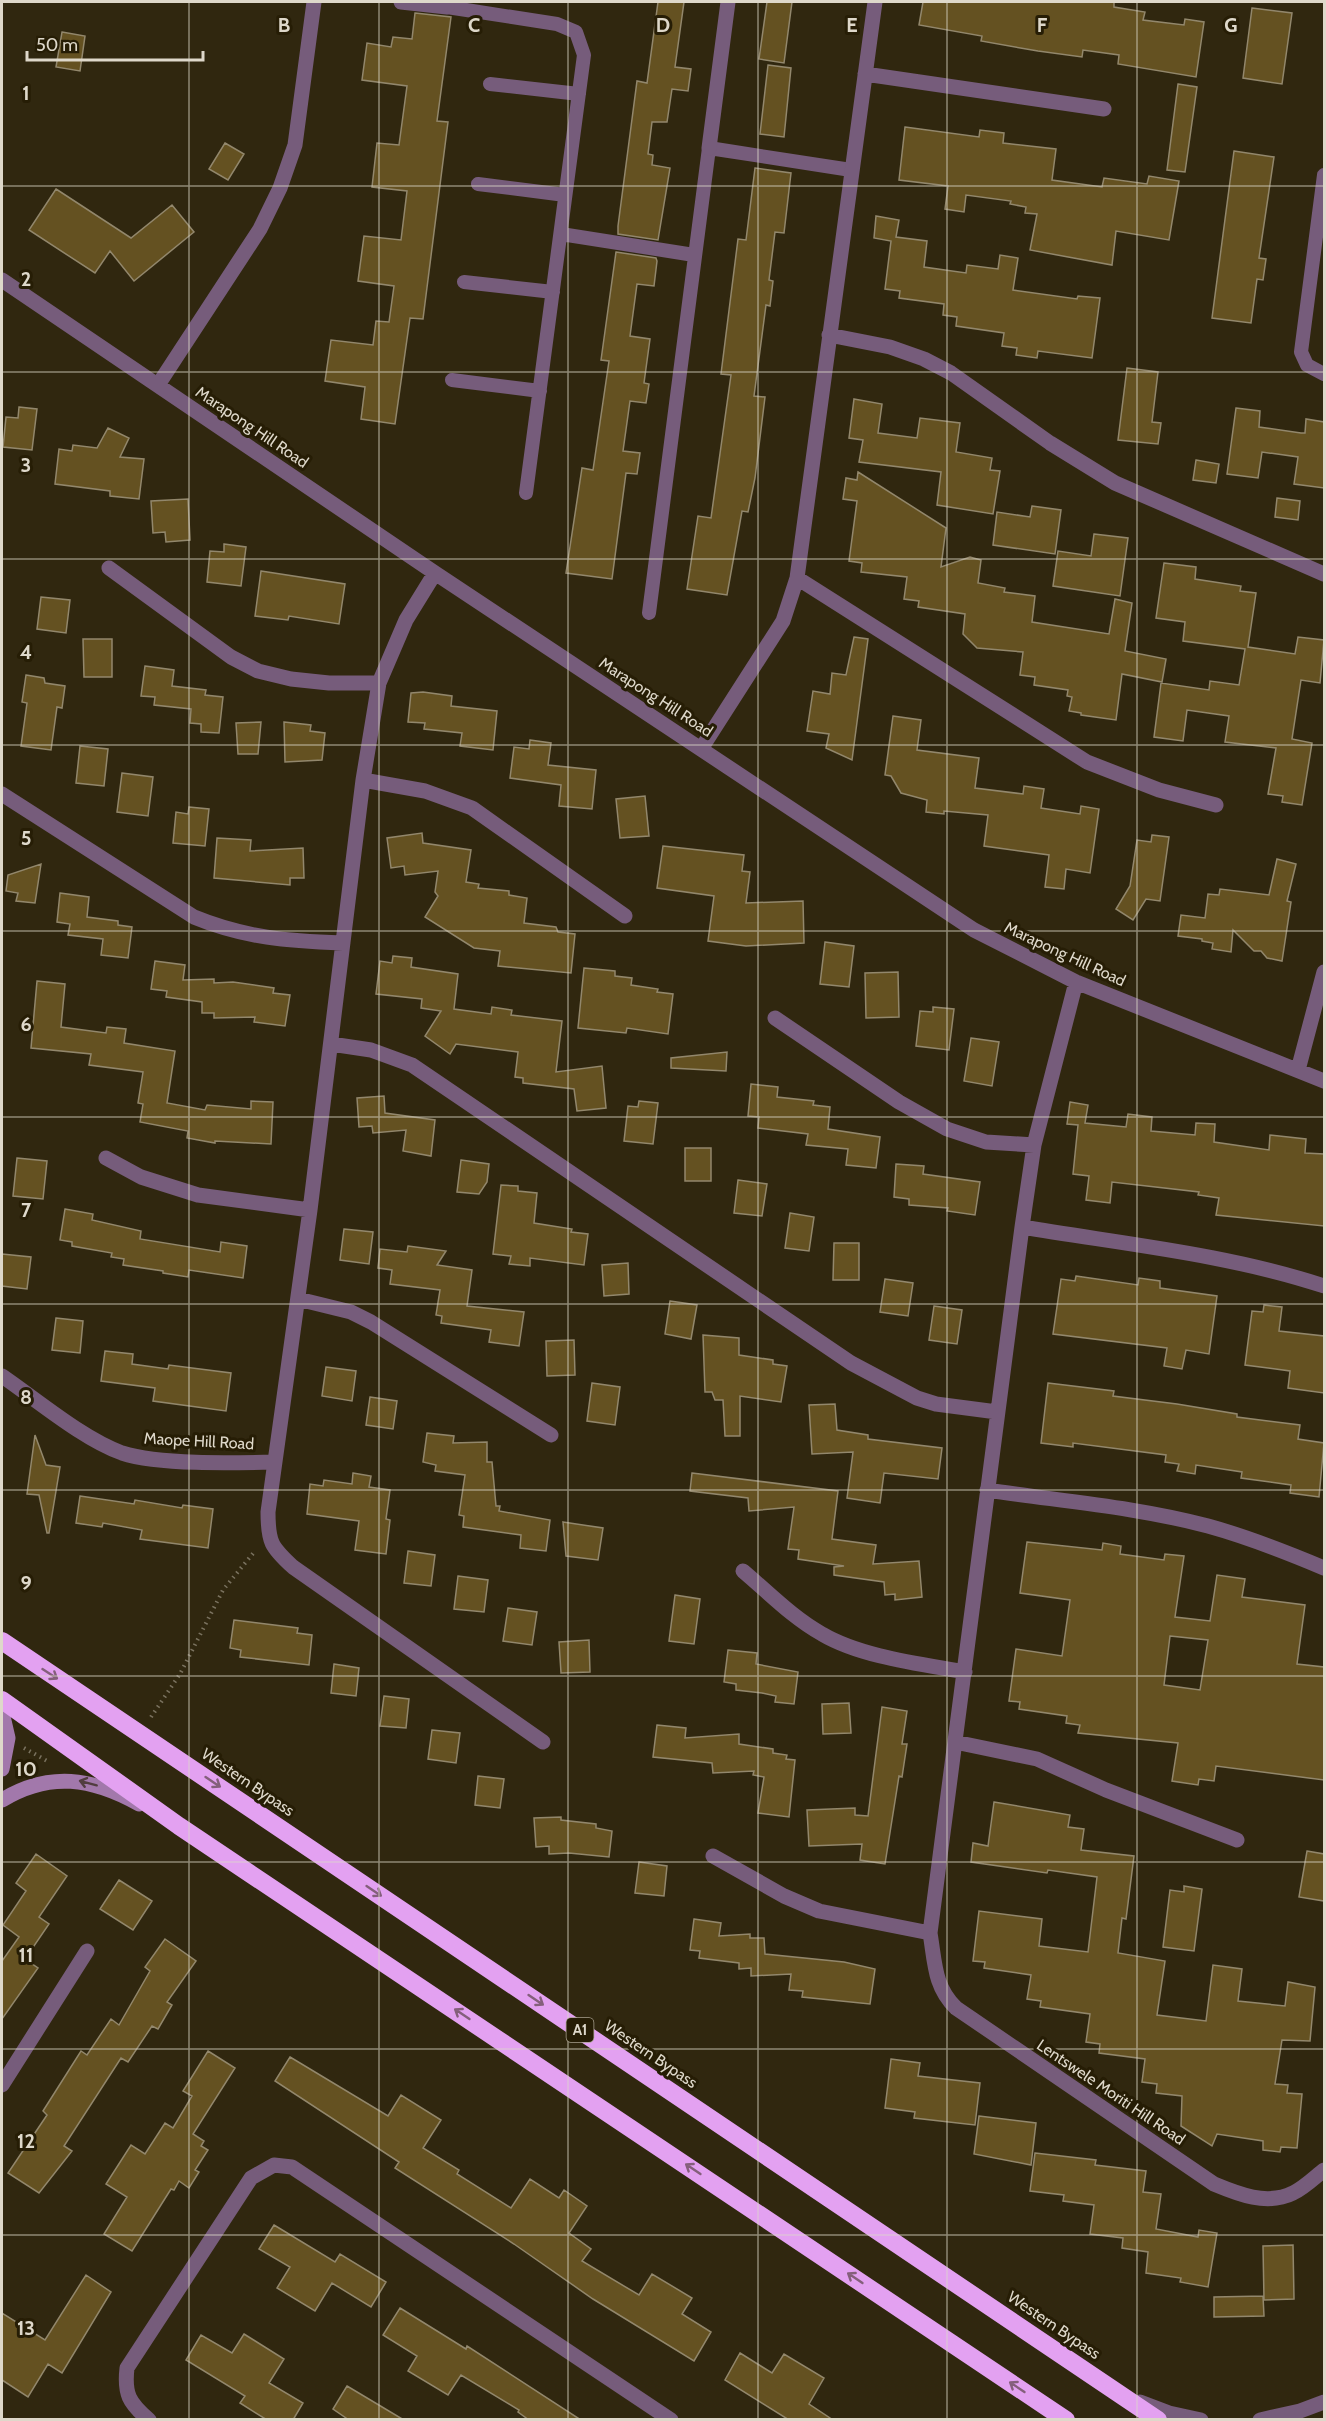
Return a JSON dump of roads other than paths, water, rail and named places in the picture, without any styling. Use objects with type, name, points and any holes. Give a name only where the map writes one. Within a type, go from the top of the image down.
[{"type":"highway","name":"Western Bypass","points":[[2,1641],[1158,2420]]},
{"type":"highway","points":[[2,1700],[179,1826],[1066,2420]]},
{"type":"street","points":[[158,385],[260,229],[280,188],[295,145],[314,2]]},
{"type":"street","points":[[401,2],[447,4]]},
{"type":"street","points":[[709,148],[729,2]]},
{"type":"street","points":[[701,749],[783,621],[797,579],[875,2]]},
{"type":"street","points":[[865,74],[1104,109]]},
{"type":"street","name":"Marapong Hill Road","points":[[2,280],[435,573],[974,930],[1076,982],[1324,1081]]},
{"type":"street","points":[[829,335],[890,347],[924,359],[951,373],[1050,443],[1115,483],[1324,574]]},
{"type":"street","points":[[109,568],[231,657],[258,671],[291,679],[329,683],[379,683]]},
{"type":"street","points":[[435,573],[406,620],[379,683],[363,780],[310,1210],[274,1462],[268,1512],[268,1535],[274,1549],[293,1567],[543,1742]]},
{"type":"street","points":[[797,579],[1087,762],[1159,790],[1216,805]]},
{"type":"street","points":[[363,780],[425,791],[472,808],[624,916]]},
{"type":"street","points":[[2,794],[194,917],[227,931],[254,936],[343,943]]},
{"type":"street","points":[[1298,1070],[1324,972]]},
{"type":"street","name":"Lentswele Moriti Hill Road","points":[[1076,982],[1034,1145],[997,1412],[930,1933],[943,1996],[956,2008],[1214,2184],[1245,2197],[1271,2198],[1293,2193],[1324,2170]]},
{"type":"street","points":[[775,1018],[899,1102],[946,1130],[986,1142],[1034,1145]]},
{"type":"street","points":[[331,1044],[371,1050],[412,1065],[843,1357],[896,1389],[936,1404],[997,1412]]},
{"type":"street","points":[[106,1158],[141,1177],[188,1193],[310,1210]]},
{"type":"street","points":[[1022,1227],[1226,1261],[1280,1272],[1324,1286]]},
{"type":"street","points":[[298,1299],[351,1312],[371,1322],[551,1435]]},
{"type":"street","name":"Maope Hill Road","points":[[2,1376],[102,1444],[124,1453],[146,1458],[274,1462]]},
{"type":"street","points":[[987,1490],[1132,1511],[1206,1525],[1252,1539],[1324,1568]]},
{"type":"street","points":[[743,1571],[799,1619],[824,1636],[858,1648],[915,1663],[965,1672]]},
{"type":"street","points":[[2,1712],[8,1738],[2,1769]]},
{"type":"street","points":[[955,1742],[1037,1759],[1106,1790],[1236,1840]]},
{"type":"street","points":[[2,1800],[17,1791],[55,1780],[76,1780],[98,1786],[133,1801],[179,1826]]},
{"type":"street","points":[[713,1856],[784,1896],[819,1911],[930,1933]]},
{"type":"street","points":[[2,2085],[87,1951]]},
{"type":"street","points":[[149,2420],[133,2407],[125,2386],[127,2368],[251,2178],[274,2165],[292,2167],[671,2420]]},
{"type":"street","points":[[1108,2385],[1138,2401],[1169,2413],[1201,2420]]},
{"type":"street","points":[[1260,2420],[1324,2403]]},
{"type":"street","points":[[1309,2420],[1324,2403]]},
{"type":"lane","points":[[447,4],[557,24],[576,32],[584,55],[526,493]]},
{"type":"lane","points":[[490,84],[579,94]]},
{"type":"lane","points":[[649,613],[709,148],[851,171]]},
{"type":"lane","points":[[1324,175],[1301,352],[1307,365],[1324,374]]},
{"type":"lane","points":[[478,183],[565,195]]},
{"type":"lane","points":[[561,234],[694,255]]},
{"type":"lane","points":[[464,282],[553,292]]},
{"type":"lane","points":[[452,380],[540,391]]}]
